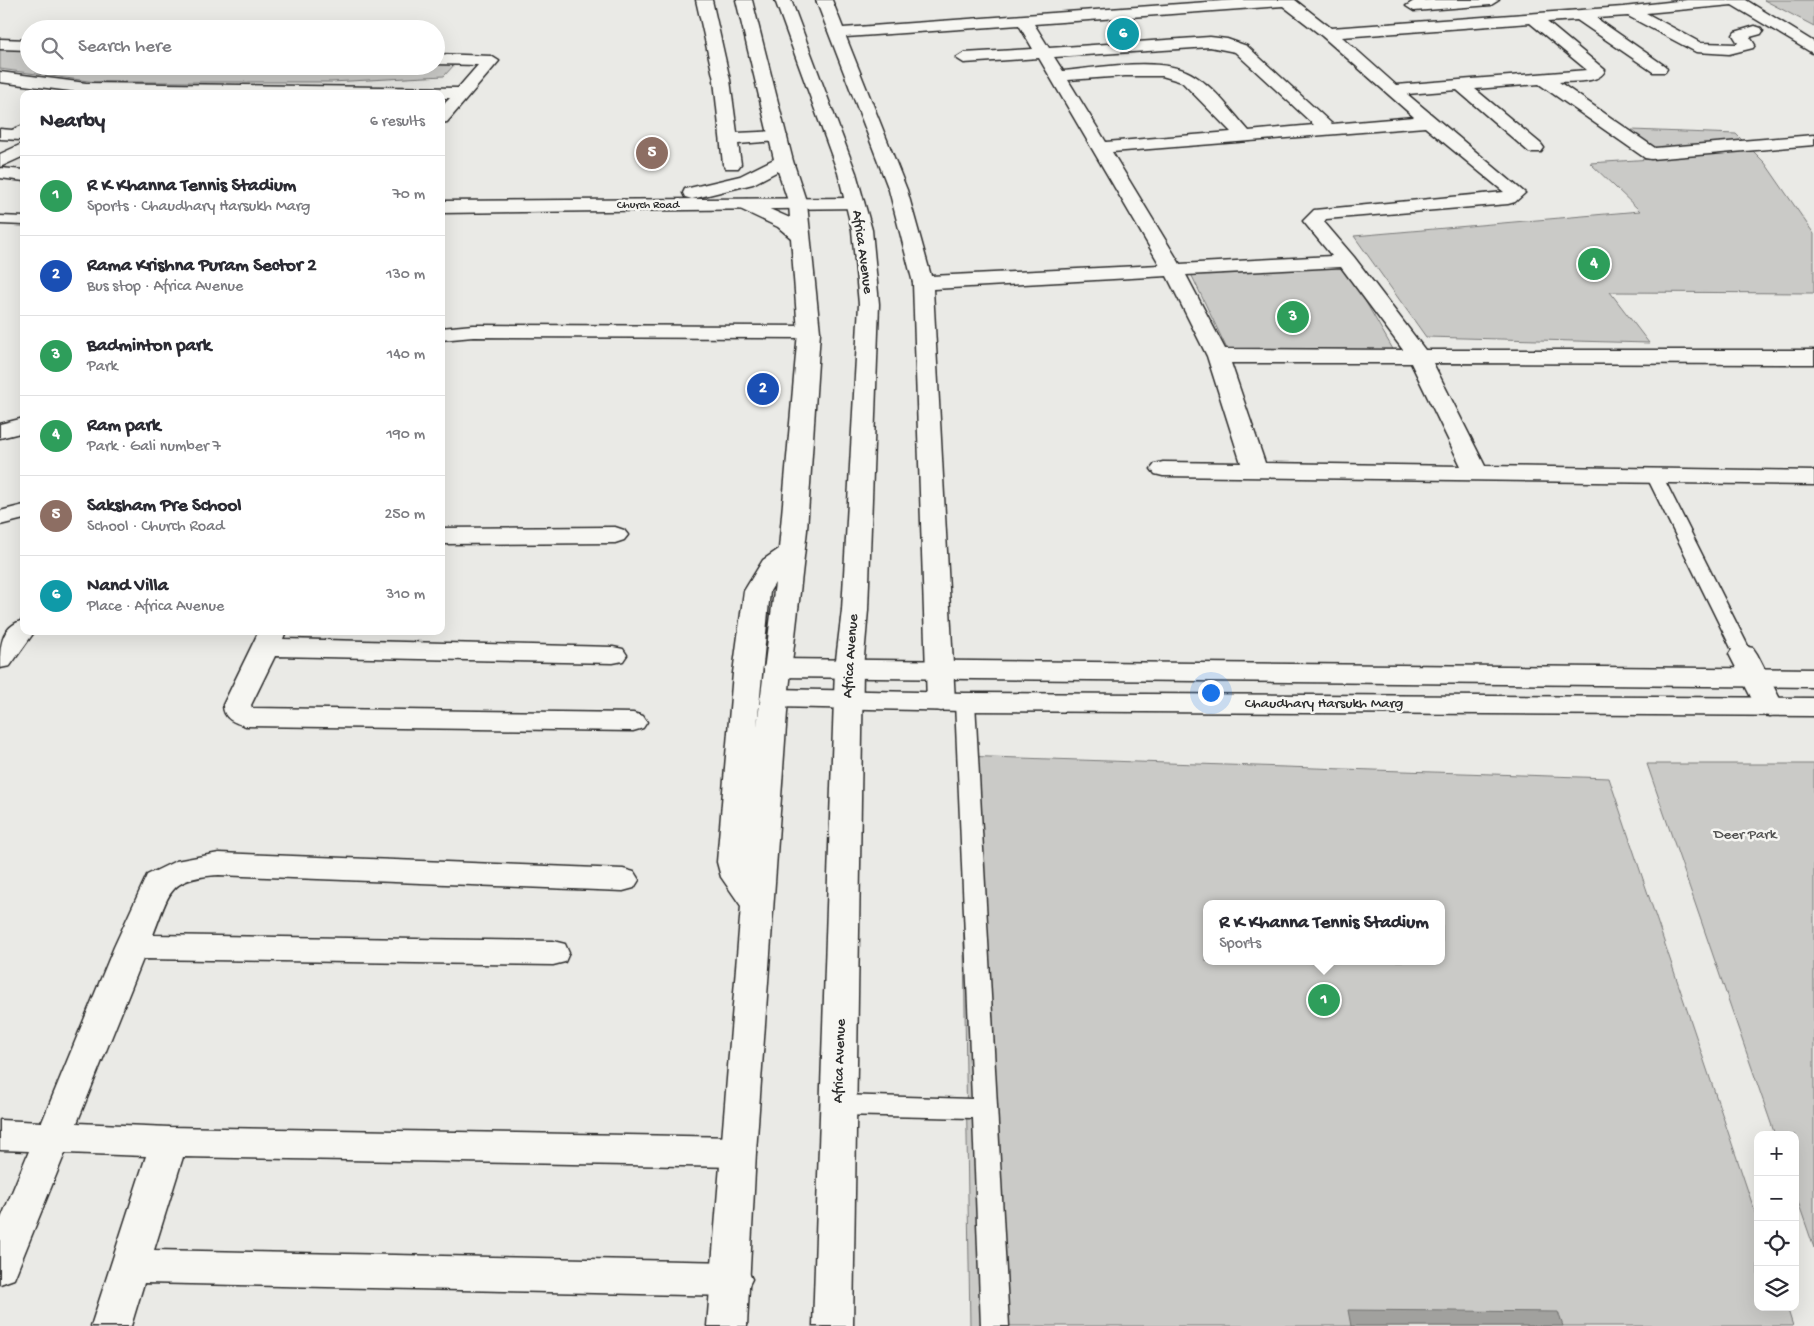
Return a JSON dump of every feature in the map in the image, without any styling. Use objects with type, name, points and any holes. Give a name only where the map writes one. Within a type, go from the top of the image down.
[{"type":"street","points":[[704,0],[722,80],[732,164]]},
{"type":"street","points":[[727,1326],[732,1279],[738,1152],[759,907],[774,698],[791,554],[809,332],[797,198],[781,148],[744,0]]},
{"type":"street","name":"Africa Avenue","points":[[783,0],[853,197],[862,230],[869,304],[855,610],[849,668],[833,1326]]},
{"type":"street","points":[[824,0],[898,190],[923,283],[939,670],[953,702]]},
{"type":"street","points":[[1410,3],[1491,0]]},
{"type":"street","points":[[1609,0],[1696,47],[1706,49],[1741,48],[1747,45],[1741,36],[1755,31]]},
{"type":"street","points":[[1328,33],[1581,15],[1735,0],[1813,46]]},
{"type":"street","points":[[836,33],[1285,1],[1328,33],[1429,122],[1516,193],[1508,198],[1320,214],[1313,221],[1347,261],[1419,357],[1477,474]]},
{"type":"street","points":[[1410,3],[1438,25]]},
{"type":"street","points":[[1581,15],[1659,69]]},
{"type":"street","points":[[1392,90],[1591,75],[1597,72],[1597,70],[1533,18]]},
{"type":"street","points":[[1024,20],[1173,269],[1218,356],[1255,470]]},
{"type":"street","points":[[964,58],[1210,42],[1227,44],[1241,49],[1329,130]]},
{"type":"street","points":[[0,44],[20,45]]},
{"type":"street","points":[[445,59],[491,61],[445,113]]},
{"type":"street","points":[[1058,76],[1154,71],[1176,72],[1189,78],[1245,137]]},
{"type":"street","points":[[0,77],[76,90]]},
{"type":"street","points":[[1543,79],[1650,154],[1814,140]]},
{"type":"street","points":[[1461,85],[1535,148]]},
{"type":"street","points":[[445,93],[463,93]]},
{"type":"street","points":[[1101,148],[1429,122]]},
{"type":"street","points":[[0,162],[17,137]]},
{"type":"street","points":[[729,139],[781,148]]},
{"type":"street","points":[[692,193],[746,180],[781,148]]},
{"type":"street","points":[[0,174],[20,176]]},
{"type":"street","points":[[0,189],[20,191]]},
{"type":"street","name":"Church Road","points":[[445,193],[692,193],[797,198],[853,197]]},
{"type":"street","name":"Church Road","points":[[445,207],[747,205],[797,198]]},
{"type":"street","points":[[747,205],[785,223],[801,236]]},
{"type":"street","points":[[923,283],[1347,261]]},
{"type":"street","points":[[445,334],[473,331],[809,332]]},
{"type":"street","points":[[1218,356],[1814,357]]},
{"type":"street","points":[[0,431],[20,426]]},
{"type":"street","points":[[1163,469],[1814,478]]},
{"type":"street","points":[[0,518],[20,513]]},
{"type":"street","points":[[445,536],[615,535]]},
{"type":"street","points":[[759,907],[737,877],[733,862],[747,673],[757,591],[772,565],[791,554]]},
{"type":"street","points":[[0,660],[20,633]]},
{"type":"street","points":[[613,655],[269,639],[237,705],[238,712],[246,717],[633,722]]},
{"type":"street","points":[[1749,666],[1770,707]]},
{"type":"street","name":"Chaudhary Harsukh Marg","points":[[777,668],[939,670],[1749,666],[1814,678]]},
{"type":"street","name":"Chaudhary Harsukh Marg","points":[[774,698],[848,701],[1814,708]]},
{"type":"street","points":[[0,1267],[55,1138],[130,947],[158,882],[185,868],[199,865],[623,880]]},
{"type":"street","points":[[130,947],[553,953]]},
{"type":"street","points":[[0,1135],[169,1142],[738,1152]]},
{"type":"street","points":[[111,1326],[169,1142]]},
{"type":"street","points":[[131,1266],[732,1279]]},
{"type":"lane","points":[[0,220],[20,220]]},
{"type":"lane","points":[[1654,475],[1749,666]]},
{"type":"lane","points":[[953,702],[985,1109],[995,1326]]},
{"type":"lane","points":[[839,1105],[985,1109]]},
{"type":"green space","points":[[1764,0],[1814,0],[1814,26]]},
{"type":"green space","points":[[0,47],[20,48],[20,72],[0,69]]},
{"type":"green space","points":[[445,63],[455,64],[445,75]]},
{"type":"green space","points":[[44,75],[445,75],[331,82],[95,82]]},
{"type":"green space","points":[[1632,130],[1736,134],[1765,163],[1814,234],[1814,293],[1610,292],[1649,343],[1426,337],[1354,236],[1640,211],[1590,163],[1652,159]]},
{"type":"green space","points":[[1345,266],[1394,351],[1228,351],[1191,274]]},
{"type":"green space","points":[[961,756],[1609,778],[1754,1209],[1754,1311],[1788,1311],[1793,1326],[970,1326]]},
{"type":"green space","name":"Deer Park","points":[[1647,764],[1814,764],[1814,1248],[1799,1205],[1799,1131],[1774,1131]]},
{"type":"shaded area","points":[[1348,1310],[1558,1312],[1563,1326],[1351,1326]]},
{"type":"place","name":"Nand Villa","points":[[1123,34]]},
{"type":"place","name":"Saksham Pre School","points":[[652,153]]},
{"type":"place","name":"Ram park","points":[[1594,264]]},
{"type":"place","name":"Badminton park","points":[[1293,317]]},
{"type":"place","name":"Rama Krishna Puram Sector 2","points":[[763,389]]},
{"type":"place","name":"R K Khanna Tennis Stadium","points":[[1324,1000]]}]
